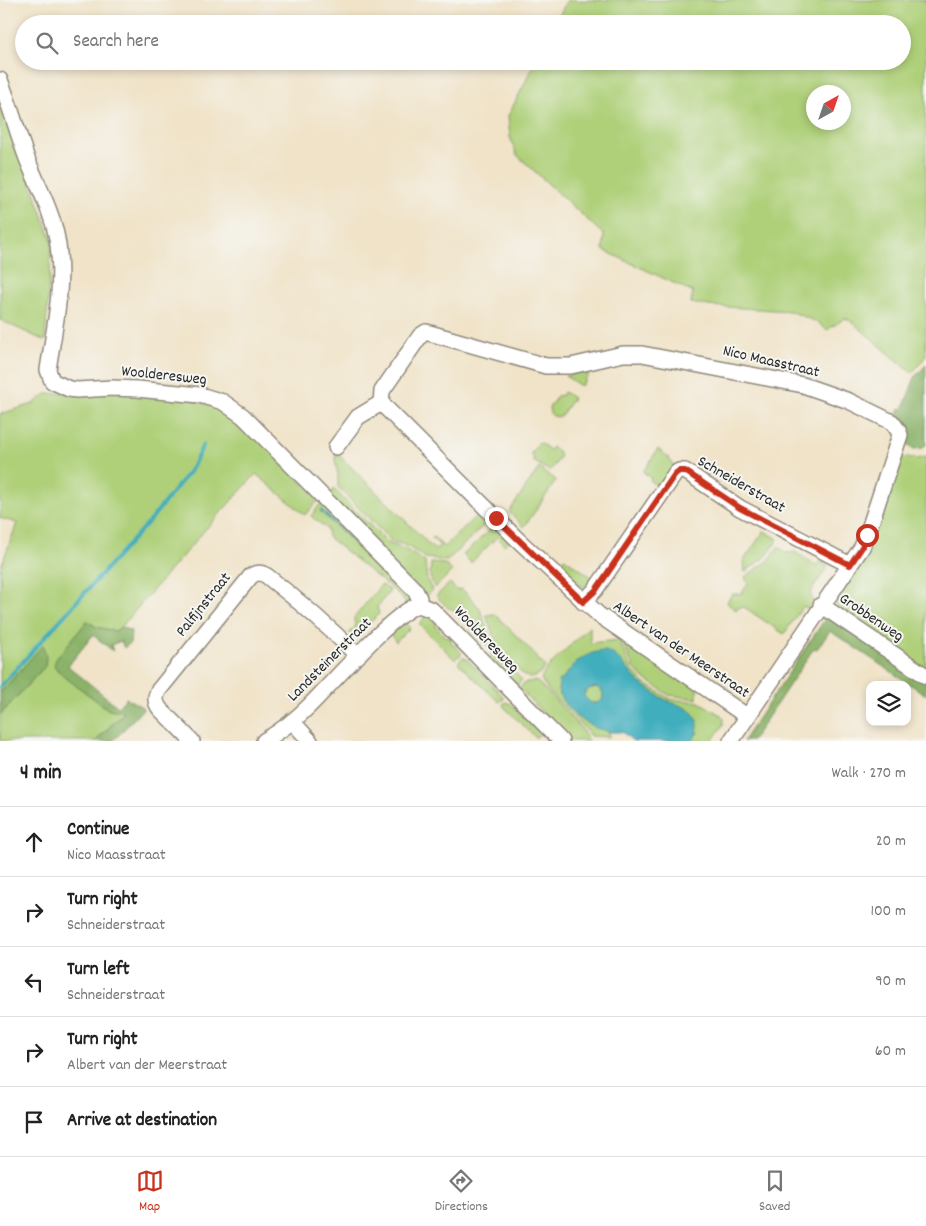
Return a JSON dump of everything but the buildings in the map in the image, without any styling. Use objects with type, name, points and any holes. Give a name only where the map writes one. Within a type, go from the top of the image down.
[{"type":"street","name":"Woolderesweg","points":[[0,80],[26,154],[54,224],[58,244],[59,296],[48,370],[52,381],[69,389],[77,390],[137,389],[200,395],[223,402],[250,422],[415,590],[419,598],[419,605],[432,610],[561,741]]},
{"type":"street","name":"Nico Maasstraat","points":[[381,403],[382,391],[420,336],[426,332],[546,366],[571,366],[623,354],[642,354],[803,385],[849,401],[892,422],[900,436],[862,547],[731,741]]},
{"type":"street","points":[[336,447],[358,417],[381,403]]},
{"type":"street","name":"Albert van der Meerstraat","points":[[381,403],[583,602],[599,615],[748,717]]},
{"type":"street","name":"Schneiderstraat","points":[[583,602],[596,590],[675,474],[679,471],[685,471],[740,508],[850,565]]},
{"type":"street","name":"Palfijnstraat","points":[[192,741],[160,709],[156,704],[156,696],[158,691],[250,576],[255,573],[259,572],[267,576],[300,602],[326,623],[358,656]]},
{"type":"street","name":"Landsteinerstraat","points":[[264,741],[306,709],[406,610],[419,605]]},
{"type":"street","name":"Grobbenweg","points":[[821,606],[926,676]]},
{"type":"street","points":[[292,721],[310,741]]},
{"type":"green space","points":[[567,0],[926,0],[926,356],[912,373],[845,318],[827,330],[817,322],[790,311],[709,306],[691,303],[693,292],[603,250],[604,235],[517,155],[510,137],[508,116],[531,70],[911,70],[911,15],[560,15]]},
{"type":"green space","points":[[0,97],[52,241],[45,341],[0,320]]},
{"type":"green space","points":[[926,365],[926,445],[923,448],[914,449],[907,444],[903,424],[897,419],[900,408],[903,409],[915,377]]},
{"type":"green space","points":[[588,370],[590,372],[581,386],[565,376]]},
{"type":"green space","points":[[104,390],[180,395],[236,414],[319,500],[305,515],[256,474],[121,627],[115,631],[96,627],[88,621],[56,669],[109,710],[124,712],[96,741],[0,741],[0,715],[45,666],[43,646],[0,693],[0,569],[17,523],[0,518],[0,414],[33,404],[46,394]]},
{"type":"green space","points":[[564,392],[573,398],[560,417],[553,416],[549,408],[557,396],[562,395]]},
{"type":"green space","points":[[539,442],[550,450],[552,447],[558,451],[560,457],[551,470],[533,461],[534,458],[530,455]]},
{"type":"green space","points":[[658,449],[668,457],[674,466],[658,486],[651,482],[650,477],[643,472]]},
{"type":"green space","points":[[336,452],[435,550],[440,546],[433,537],[444,547],[479,513],[488,521],[447,561],[426,558],[405,545],[391,541],[338,487]]},
{"type":"green space","points":[[907,457],[917,459],[926,457],[926,671],[838,610],[836,599],[900,459]]},
{"type":"green space","points":[[539,468],[556,481],[524,527],[509,512]]},
{"type":"green space","points":[[333,490],[388,543],[405,549],[425,562],[427,580],[432,590],[424,598],[328,496]]},
{"type":"green space","points":[[322,502],[415,599],[406,603],[397,593],[328,537],[327,529],[311,516]]},
{"type":"green space","points":[[494,526],[509,541],[505,545],[497,537],[471,563],[463,555]]},
{"type":"green space","points":[[764,531],[777,538],[777,541],[766,557],[745,572],[744,560]]},
{"type":"green space","points":[[778,547],[787,553],[795,552],[816,565],[821,560],[828,566],[810,593],[814,602],[809,610],[803,606],[784,634],[744,607],[737,608],[736,610],[727,602],[732,594],[741,594],[748,584],[745,577],[769,560]]},
{"type":"green space","points":[[564,558],[593,578],[584,587],[575,582],[572,585],[555,569]]},
{"type":"green space","points":[[431,563],[445,564],[452,571],[435,588],[430,577]]},
{"type":"green space","points":[[450,583],[456,590],[462,589],[479,607],[495,650],[492,650],[452,609],[448,608],[437,597]]},
{"type":"green space","points":[[383,585],[390,591],[377,607],[379,614],[356,637],[349,633],[355,627],[354,618],[380,586]]},
{"type":"green space","points":[[428,614],[436,621],[436,627],[445,636],[451,637],[451,642],[461,652],[461,655],[454,659],[420,625]]},
{"type":"green space","points":[[495,614],[537,657],[538,661],[545,666],[541,673],[530,678],[523,675],[498,648],[486,615]]},
{"type":"green space","points":[[825,619],[831,619],[926,682],[926,695],[911,685],[911,681],[905,681],[830,631],[817,649],[814,648],[752,741],[743,741]]},
{"type":"green space","points":[[87,621],[96,627],[115,631],[121,627],[131,631],[130,643],[124,648],[121,641],[111,645],[113,651],[93,635],[68,666],[118,707],[126,698],[142,707],[143,709],[113,741],[96,741],[124,712],[109,710],[66,678],[54,666],[56,659]]},
{"type":"green space","points":[[404,622],[410,628],[396,642],[390,634]]},
{"type":"green space","points":[[590,626],[590,643],[619,640],[632,670],[644,683],[670,699],[699,702],[721,715],[724,719],[723,725],[712,741],[692,741],[698,733],[668,703],[647,690],[559,680],[560,695],[564,702],[609,731],[609,737],[590,736],[541,679],[547,668]]},
{"type":"green space","points":[[624,639],[697,688],[697,699],[669,695],[642,677],[634,668],[622,641]]},
{"type":"green space","points":[[43,645],[46,657],[45,666],[0,715],[0,693]]},
{"type":"green space","points":[[491,653],[496,653],[521,679],[517,686],[491,659]]},
{"type":"green space","points":[[463,657],[504,699],[499,702],[459,664]]},
{"type":"green space","points":[[535,681],[581,728],[588,741],[570,741],[519,688],[526,682]]},
{"type":"green space","points":[[597,687],[603,692],[603,699],[598,703],[591,703],[583,696],[588,689]]},
{"type":"green space","points":[[506,702],[511,704],[540,734],[537,737],[504,707],[503,704]]},
{"type":"water","points":[[321,509],[368,556],[368,557],[320,511]]},
{"type":"water","points":[[605,651],[615,656],[642,684],[664,699],[685,707],[692,712],[697,719],[698,725],[693,741],[633,741],[622,732],[609,732],[596,728],[577,717],[562,700],[558,690],[558,682],[585,656]],"holes":[[[597,687],[603,692],[603,699],[598,703],[591,703],[584,696],[587,690]]]},
{"type":"waterway","points":[[0,687],[152,518],[192,468],[203,445]]},
{"type":"route","points":[[496,518],[583,602],[596,590],[675,474],[679,471],[685,471],[740,508],[850,565],[862,547],[867,535]]}]
